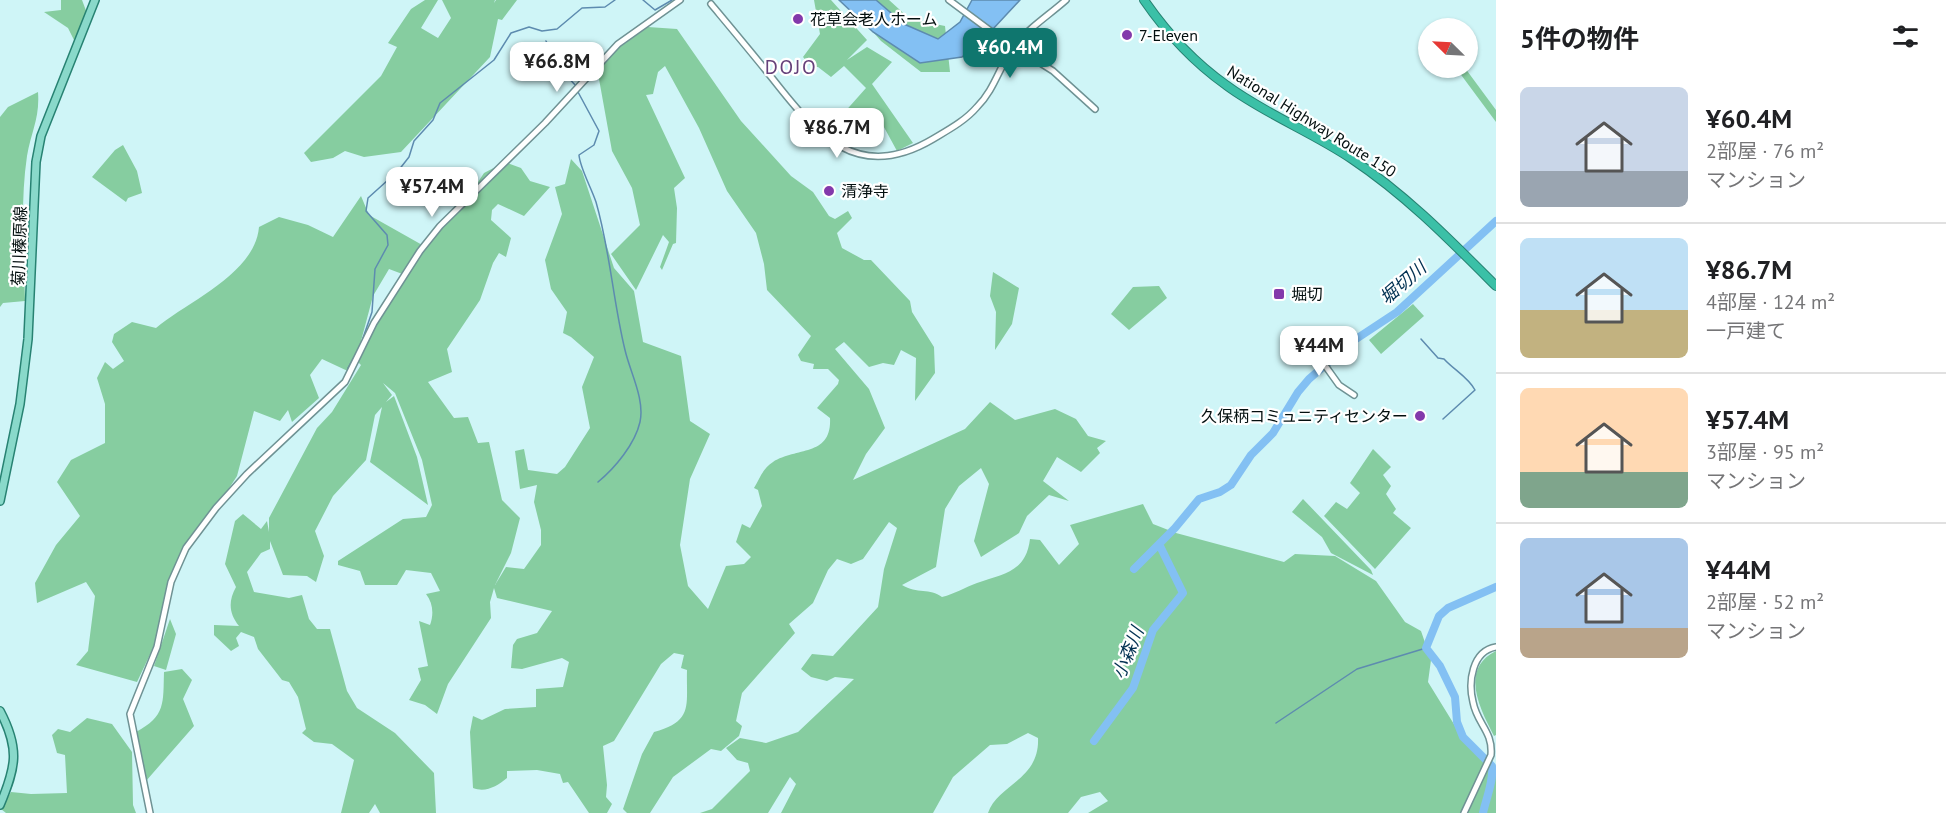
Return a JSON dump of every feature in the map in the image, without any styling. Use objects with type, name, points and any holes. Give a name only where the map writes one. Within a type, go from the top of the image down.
[{"type":"highway","name":"National Highway Route 150","points":[[1144,0],[1179,44],[1225,85],[1352,159],[1416,206],[1496,286]]},
{"type":"main road","name":"菊川榛原線","points":[[0,501],[20,404],[28,339],[36,162],[41,136],[95,0]]},
{"type":"main road","points":[[0,711],[11,733],[15,753],[14,766],[0,805]]},
{"type":"street","points":[[150,813],[130,714],[157,647],[171,582],[186,548],[216,508],[246,474],[345,382],[374,323],[433,235],[545,123],[618,44],[680,0]]},
{"type":"street","points":[[949,0],[993,33],[1053,71],[1095,109]]},
{"type":"street","points":[[711,4],[816,131],[841,148],[860,154],[881,156],[906,152],[965,119],[986,98],[1015,46],[1028,31],[1066,0]]},
{"type":"street","points":[[1304,336],[1339,385],[1354,395]]},
{"type":"street","points":[[1464,813],[1491,755],[1491,737],[1476,714],[1472,701],[1475,662],[1482,653],[1496,647]]},
{"type":"green space","points":[[61,0],[82,0],[88,16],[74,40],[68,28],[44,12],[61,10]]},
{"type":"green space","points":[[425,0],[438,0],[421,28],[438,38],[451,18],[442,0],[495,0],[494,3],[496,0],[517,0],[502,20],[498,19],[490,57],[401,152],[364,157],[345,151],[333,158],[311,162],[304,153],[381,76],[397,47],[388,43],[411,9]]},
{"type":"green space","points":[[814,0],[831,0],[867,40],[847,60],[867,47],[892,62],[872,84],[913,143],[897,151],[879,118],[849,148],[839,141],[834,124],[866,88],[844,66],[831,77],[818,67],[812,67],[803,57],[820,34]]},
{"type":"green space","points":[[845,0],[889,0],[910,19],[945,26],[950,72],[921,72],[881,41]]},
{"type":"green space","points":[[648,27],[677,29],[741,121],[791,176],[813,192],[829,216],[835,219],[848,211],[852,218],[837,233],[842,248],[864,260],[871,260],[910,301],[912,312],[934,347],[935,373],[915,401],[916,358],[901,350],[894,365],[883,363],[869,367],[844,342],[835,349],[869,389],[885,428],[866,454],[853,480],[965,429],[990,402],[1015,420],[1055,409],[1076,419],[1088,436],[1106,441],[1097,448],[1100,453],[1081,472],[1057,457],[1043,481],[1069,501],[1049,495],[1027,516],[1019,533],[981,557],[974,541],[989,484],[981,468],[959,486],[945,509],[936,567],[902,585],[942,597],[951,594],[1012,570],[1024,559],[1030,539],[1040,540],[1059,565],[1079,544],[1070,525],[1143,504],[1153,524],[1176,533],[1284,562],[1295,554],[1335,556],[1376,581],[1405,622],[1421,631],[1431,660],[1428,682],[1460,734],[1496,767],[1496,813],[1088,813],[1108,801],[1100,792],[1081,797],[1068,813],[988,813],[1000,795],[1032,764],[1037,752],[1038,738],[1028,733],[1007,744],[990,745],[953,777],[933,813],[781,813],[796,784],[790,777],[768,813],[700,813],[712,809],[750,771],[748,763],[737,760],[726,748],[740,738],[766,743],[798,732],[854,679],[835,677],[827,681],[811,677],[801,669],[812,654],[833,656],[878,607],[884,569],[897,528],[889,522],[863,559],[851,564],[837,559],[828,570],[813,603],[789,624],[795,633],[742,693],[736,721],[742,726],[739,736],[721,751],[711,749],[673,777],[650,813],[627,813],[623,809],[642,754],[654,732],[676,723],[685,710],[687,670],[681,668],[684,655],[674,653],[661,664],[614,741],[603,746],[606,797],[612,804],[607,813],[589,813],[568,782],[563,783],[560,774],[537,770],[507,771],[507,778],[495,786],[482,790],[473,788],[470,732],[473,716],[482,720],[505,709],[536,707],[536,689],[563,687],[569,662],[562,658],[522,669],[511,668],[513,645],[517,639],[537,633],[552,611],[497,598],[494,588],[490,602],[491,618],[448,684],[437,714],[425,705],[409,700],[421,680],[418,668],[428,666],[419,621],[430,625],[432,609],[426,594],[440,591],[431,573],[406,570],[397,585],[365,585],[360,571],[338,565],[338,561],[403,519],[426,517],[432,505],[422,460],[395,393],[383,383],[392,395],[386,402],[394,396],[417,457],[428,505],[370,462],[382,407],[375,415],[366,460],[333,496],[315,531],[324,556],[316,582],[307,576],[283,575],[270,541],[270,549],[261,553],[247,572],[254,592],[289,598],[302,595],[309,619],[317,629],[330,629],[347,691],[357,708],[395,733],[434,773],[436,813],[380,813],[375,804],[369,813],[341,813],[354,760],[332,744],[314,742],[302,733],[306,729],[298,697],[289,682],[282,680],[258,649],[254,637],[241,632],[236,638],[239,646],[231,651],[214,635],[214,625],[239,626],[233,617],[231,607],[236,587],[225,564],[235,521],[243,514],[261,529],[267,521],[269,532],[269,518],[317,428],[332,412],[361,365],[356,360],[352,373],[322,359],[310,375],[319,398],[292,422],[288,410],[280,421],[254,411],[237,476],[168,583],[163,627],[137,682],[76,665],[88,651],[95,596],[86,582],[37,603],[35,583],[56,545],[80,516],[57,482],[71,460],[105,443],[105,404],[97,378],[105,362],[113,369],[124,361],[112,342],[114,334],[132,322],[156,328],[218,285],[246,259],[255,244],[259,227],[279,217],[308,225],[333,237],[361,196],[369,215],[424,246],[457,214],[484,173],[505,162],[521,168],[530,181],[550,187],[524,216],[498,204],[492,210],[491,220],[511,238],[506,257],[499,253],[493,263],[480,300],[447,349],[452,372],[428,382],[454,418],[468,417],[478,443],[489,442],[502,500],[520,518],[511,553],[495,585],[506,567],[524,569],[541,545],[541,530],[534,502],[537,485],[520,489],[515,451],[524,449],[528,470],[557,474],[565,467],[590,428],[582,387],[594,357],[563,333],[567,312],[551,289],[545,260],[562,214],[555,187],[565,184],[571,159],[582,171],[614,268],[634,291],[643,342],[681,356],[690,421],[710,434],[690,479],[680,545],[688,586],[708,609],[726,566],[744,564],[751,557],[736,542],[742,524],[750,528],[762,506],[758,490],[754,488],[760,477],[773,462],[782,457],[811,449],[825,439],[829,430],[830,418],[817,408],[839,380],[828,369],[813,369],[814,364],[801,361],[798,355],[811,336],[767,290],[764,264],[756,233],[727,191],[699,128],[665,66],[658,72],[653,94],[646,95],[685,178],[674,188],[677,208],[676,243],[673,244],[662,270],[660,267],[669,242],[663,235],[636,290],[611,254],[640,225],[632,188],[612,151],[597,68],[620,47]],"holes":[[[389,269],[405,275],[361,341],[373,296]]]},
{"type":"green space","points":[[1463,78],[1472,78],[1496,110],[1496,122]]},
{"type":"green space","points":[[38,92],[38,110],[27,156],[24,192],[25,301],[3,303],[0,307],[0,117],[8,107]]},
{"type":"green space","points":[[123,145],[137,171],[142,193],[128,198],[126,202],[92,177],[115,150]]},
{"type":"green space","points":[[993,272],[1019,288],[1012,324],[995,350],[996,312],[990,296]]},
{"type":"green space","points":[[1159,286],[1167,298],[1129,330],[1111,314],[1133,287]]},
{"type":"green space","points":[[1413,304],[1424,316],[1381,354],[1369,340]]},
{"type":"green space","points":[[1373,449],[1391,467],[1383,475],[1391,486],[1386,494],[1396,509],[1393,513],[1411,528],[1375,569],[1324,516],[1336,502],[1347,509],[1360,493],[1350,483]]},
{"type":"green space","points":[[1303,499],[1371,570],[1373,575],[1331,553],[1322,537],[1292,512]]},
{"type":"green space","points":[[170,619],[176,634],[166,670],[154,666]]},
{"type":"green space","points":[[1496,651],[1496,735],[1494,736],[1479,702],[1475,679],[1478,668]]},
{"type":"green space","points":[[182,669],[192,680],[183,699],[194,726],[146,781],[136,732],[153,720],[161,708],[164,672]]},
{"type":"green space","points":[[87,718],[112,724],[132,752],[133,805],[136,813],[6,813],[1,809],[11,792],[67,793],[65,755],[57,753],[52,735],[58,729],[70,732]]},
{"type":"water","points":[[839,0],[876,0],[904,24],[938,39],[960,22],[972,0],[1020,0],[962,57],[920,63],[873,32]]},
{"type":"waterway","points":[[363,338],[372,312],[375,269],[388,245],[387,235],[366,211],[368,198],[398,171],[409,157],[414,141],[433,120],[440,103],[494,60],[511,33],[529,27],[542,31],[557,29],[582,8],[605,7],[615,0]]},
{"type":"waterway","points":[[643,0],[655,10],[672,0]]},
{"type":"waterway","points":[[546,41],[563,72],[577,87]]},
{"type":"waterway","points":[[578,92],[599,131],[594,145],[579,155],[601,220],[621,332],[639,395],[641,413],[634,439],[617,463],[598,482]]},
{"type":"waterway","name":"堀切川","points":[[1134,569],[1175,528],[1199,499],[1220,492],[1231,485],[1251,455],[1273,433],[1298,392],[1309,379],[1353,341],[1397,312],[1496,221]]},
{"type":"waterway","points":[[1421,339],[1438,358],[1444,359],[1469,381],[1475,390],[1443,419]]},
{"type":"waterway","points":[[348,368],[353,359]]},
{"type":"waterway","name":"小森川","points":[[1094,741],[1133,688],[1153,630],[1183,593],[1159,544]]},
{"type":"waterway","points":[[1483,813],[1491,783],[1492,766],[1463,737],[1457,722],[1455,697],[1440,666],[1426,648],[1439,616],[1448,608],[1496,587]]},
{"type":"waterway","points":[[1276,723],[1357,669],[1426,648]]},
{"type":"place","name":"花草会老人ホーム","points":[[798,19]]},
{"type":"place","name":"7-Eleven","points":[[1127,35]]},
{"type":"place","name":"清浄寺","points":[[829,191]]},
{"type":"place","name":"堀切","points":[[1279,294]]},
{"type":"place","name":"久保柄コミュニティセンター","points":[[1420,416]]},
{"type":"district","name":"DOJO","points":[[791,67]]}]
